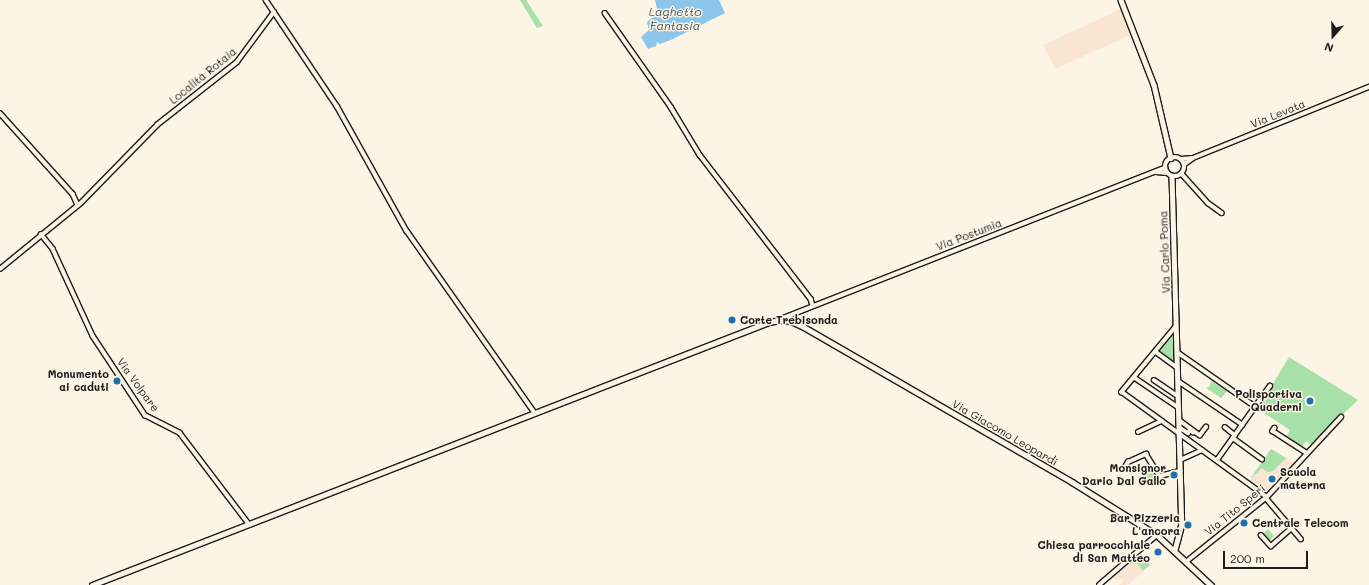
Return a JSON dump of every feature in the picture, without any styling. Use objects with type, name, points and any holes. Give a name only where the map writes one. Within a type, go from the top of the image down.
[{"type":"main road","points":[[1121,0],[1150,71],[1170,150],[1171,158],[1166,170],[1172,176],[1182,174],[1185,164],[1181,159],[1171,158]]},
{"type":"main road","name":"Via Carlo Poma","points":[[1172,176],[1182,524],[1175,550]]},
{"type":"main road","points":[[92,585],[768,322],[780,320]]},
{"type":"main road","name":"Via Giacomo Leopardi","points":[[780,320],[804,327],[1064,477],[1157,535],[1187,561],[1211,585]]},
{"type":"street","points":[[266,0],[354,136],[407,231],[535,413]]},
{"type":"street","name":"Località Rotaia","points":[[78,205],[161,122],[237,62],[274,12]]},
{"type":"street","points":[[605,13],[678,116],[700,155],[811,299],[813,306]]},
{"type":"street","name":"Via Levata","points":[[1185,164],[1193,158],[1369,87]]},
{"type":"street","points":[[0,114],[73,194],[78,205],[0,269]]},
{"type":"street","name":"Via Levata","points":[[1181,159],[1193,158]]},
{"type":"street","name":"Via Postumia","points":[[780,320],[1155,172],[1166,170]]},
{"type":"street","points":[[1182,174],[1208,203],[1222,213]]},
{"type":"street","name":"Via Volpare","points":[[41,234],[53,249],[93,336],[146,414],[180,433],[249,524]]},
{"type":"street","points":[[1176,327],[1122,392],[1266,497],[1301,539]]},
{"type":"street","points":[[1156,352],[1177,367]]},
{"type":"street","points":[[1177,352],[1256,407]]},
{"type":"street","points":[[1135,378],[1178,407]]},
{"type":"street","points":[[1154,380],[1178,396]]},
{"type":"street","points":[[1178,381],[1242,425]]},
{"type":"street","points":[[1217,460],[1270,386]]},
{"type":"street","name":"Via Tito Speri","points":[[1187,561],[1266,497],[1288,471],[1308,453],[1341,417]]},
{"type":"street","points":[[1179,420],[1200,435],[1206,427]]},
{"type":"street","points":[[1138,432],[1162,421]]},
{"type":"street","points":[[1179,427],[1200,438]]},
{"type":"street","points":[[1225,428],[1262,459]]},
{"type":"street","points":[[1275,428],[1273,431],[1308,453]]},
{"type":"street","points":[[1180,460],[1202,450]]},
{"type":"street","points":[[1126,467],[1128,462],[1146,454],[1160,476],[1180,470]]},
{"type":"street","points":[[1261,535],[1271,546],[1292,528]]},
{"type":"street","points":[[1099,585],[1157,535]]},
{"type":"shaded area","points":[[1121,9],[1133,34],[1055,69],[1043,45]]},
{"type":"shaded area","points":[[1271,448],[1296,464],[1266,491],[1250,480]]},
{"type":"shaded area","points":[[1134,560],[1143,572],[1127,585],[1119,585],[1123,581],[1120,578],[1116,581],[1115,576]]},
{"type":"green space","points":[[520,0],[526,0],[543,26],[537,28]]},
{"type":"green space","points":[[1173,334],[1175,364],[1158,351]]},
{"type":"green space","name":"Polisportiva Quaderni","points":[[1289,357],[1358,400],[1342,415],[1339,414],[1312,445],[1306,441],[1302,447],[1286,437],[1290,430],[1258,409]]},
{"type":"green space","points":[[1211,381],[1227,391],[1221,398],[1206,388],[1210,386]]},
{"type":"green space","points":[[1271,449],[1286,458],[1273,471],[1267,472],[1262,468],[1250,479]]},
{"type":"green space","points":[[1146,470],[1150,470],[1154,476],[1150,482],[1146,482],[1142,478],[1142,474]]},
{"type":"green space","points":[[1268,529],[1274,536],[1268,542],[1262,535]]},
{"type":"green space","points":[[1141,554],[1150,565],[1143,571],[1134,560]]},
{"type":"water","name":"Laghetto Fantasia","points":[[655,0],[719,0],[725,13],[673,39],[660,44],[657,42],[656,46],[648,49],[641,37],[649,30],[647,22],[658,13]]},
{"type":"place","name":"Corte Trebisonda","points":[[732,320]]},
{"type":"place","name":"Monumento ai caduti","points":[[117,381]]},
{"type":"place","name":"Polisportiva Quaderni","points":[[1310,401]]},
{"type":"place","name":"Monsignor Dario Dal Gallo","points":[[1174,475]]},
{"type":"place","name":"Scuola materna","points":[[1272,479]]},
{"type":"place","name":"Centrale Telecom","points":[[1244,523]]},
{"type":"place","name":"Bar Pizzeria L'ancora","points":[[1188,525]]},
{"type":"place","name":"Chiesa parrocchiale di San Matteo","points":[[1158,552]]}]
